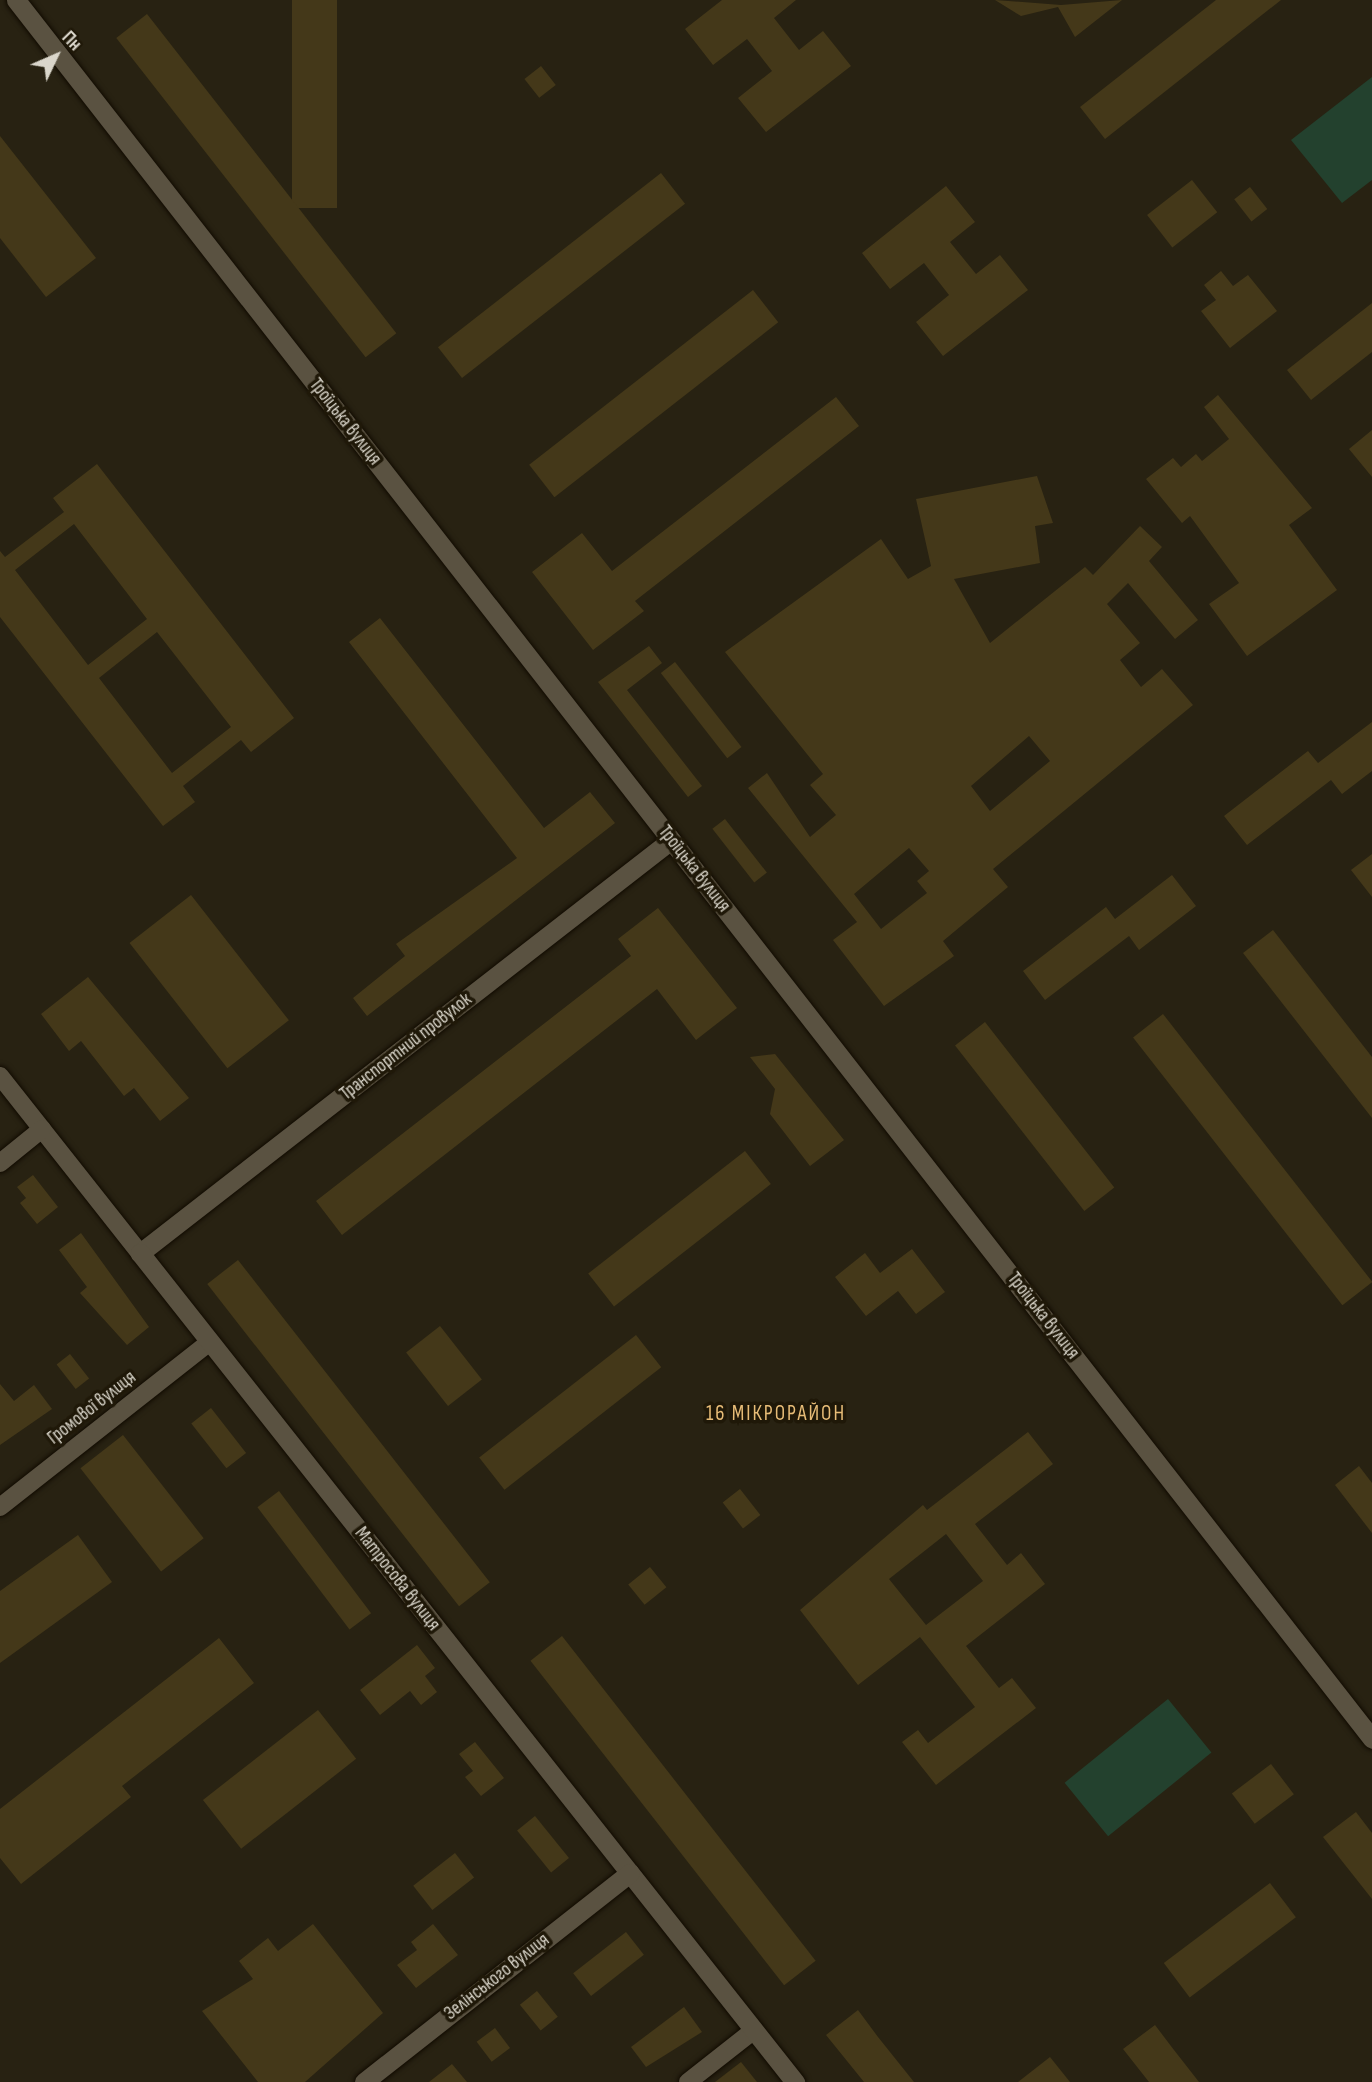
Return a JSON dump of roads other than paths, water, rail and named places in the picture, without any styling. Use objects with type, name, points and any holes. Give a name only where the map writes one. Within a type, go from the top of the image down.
[{"type":"street","name":"Троїцька вулиця","points":[[16,0],[1372,1739]]},
{"type":"street","name":"Транспортний провулок","points":[[140,1253],[671,840]]},
{"type":"street","name":"Матросова вулиця","points":[[0,1076],[795,2082]]},
{"type":"street","points":[[0,1163],[42,1129]]},
{"type":"street","name":"Громової вулиця","points":[[0,1507],[210,1342]]},
{"type":"street","name":"Зелінського вулиця","points":[[364,2082],[630,1873]]},
{"type":"street","points":[[688,2082],[754,2031]]},
{"type":"district","name":"16 МІКРОРАЙОН","points":[[776,1414]]}]
